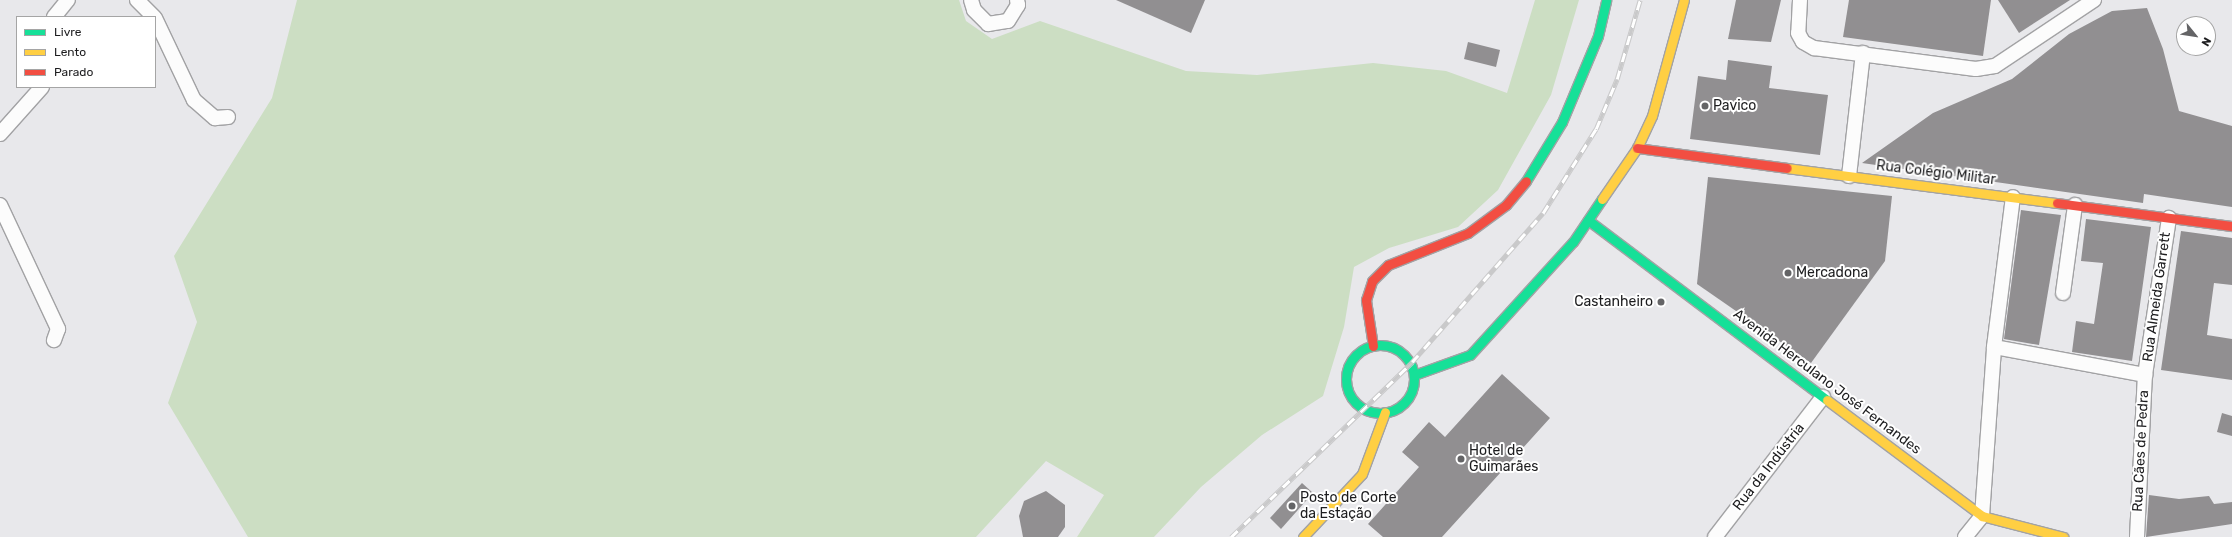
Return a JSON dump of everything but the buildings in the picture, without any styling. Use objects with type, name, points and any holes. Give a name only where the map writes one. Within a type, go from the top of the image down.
[{"type":"street","points":[[55,16],[68,0]]},
{"type":"street","points":[[137,0],[152,16]]},
{"type":"street","points":[[971,0],[974,10],[988,24],[1008,21],[1018,5],[1017,0]]},
{"type":"street","points":[[1373,346],[1366,300],[1372,281],[1388,265],[1468,233],[1506,205],[1530,176],[1562,122],[1598,36],[1606,0]]},
{"type":"street","points":[[1414,375],[1450,365],[1470,355],[1545,275],[1588,220],[1637,148],[1661,90],[1684,0]]},
{"type":"street","points":[[1800,0],[1797,23],[1803,42],[1814,48],[1986,69],[1995,66],[2094,0]]},
{"type":"street","points":[[156,22],[194,100],[215,118],[228,117]]},
{"type":"street","points":[[1849,176],[1864,53]]},
{"type":"street","points":[[0,134],[41,88]]},
{"type":"street","name":"Rua Colégio Militar","points":[[1637,148],[2232,226]]},
{"type":"street","points":[[1965,537],[1982,516],[1994,347],[2013,197]]},
{"type":"street","points":[[0,205],[58,328],[54,340]]},
{"type":"street","points":[[2063,293],[2075,205]]},
{"type":"street","name":"Rua Almeida Garrett","points":[[2145,375],[2169,218]]},
{"type":"street","name":"Avenida Herculano José Fernandes","points":[[1588,220],[1982,516],[2063,537]]},
{"type":"street","points":[[1303,537],[1362,474],[1385,412],[1406,400],[1414,375],[1406,357],[1396,349],[1373,346],[1355,356],[1348,368],[1347,386],[1360,407],[1385,412]]},
{"type":"street","name":"Rua Cães de Pedra","points":[[1994,347],[2145,375],[2137,537]]},
{"type":"street","name":"Rua da Indústria","points":[[1715,537],[1823,397]]},
{"type":"green space","points":[[297,0],[959,0],[966,21],[992,39],[1040,21],[1186,71],[1257,75],[1373,63],[1446,71],[1507,93],[1535,0],[1579,0],[1551,95],[1498,190],[1458,227],[1389,248],[1354,267],[1344,327],[1323,396],[1262,435],[1201,487],[1154,537],[1077,537],[1104,495],[1046,461],[976,537],[248,537],[168,403],[197,322],[174,256],[272,98]]},
{"type":"railway","points":[[1231,537],[1412,362],[1543,213],[1596,129],[1617,79],[1640,0]]},
{"type":"traffic: fast","points":[[1526,181],[1562,122],[1598,36],[1606,0]]},
{"type":"traffic: fast","points":[[1414,375],[1470,355],[1573,242],[1602,199]]},
{"type":"traffic: fast","points":[[1588,220],[1827,400]]},
{"type":"traffic: fast","points":[[1380,345],[1393,348],[1404,355],[1411,366],[1414,379],[1411,392],[1404,403],[1393,410],[1380,413],[1367,410],[1356,403],[1349,392],[1346,379],[1349,366],[1356,355],[1367,348],[1380,345]]},
{"type":"traffic: slow","points":[[1602,199],[1637,148],[1652,116],[1684,0]]},
{"type":"traffic: slow","points":[[1787,168],[2057,203]]},
{"type":"traffic: slow","points":[[1827,400],[1982,516],[2063,537]]},
{"type":"traffic: slow","points":[[1303,537],[1362,474],[1385,412]]},
{"type":"traffic: jam","points":[[1637,148],[1787,168]]},
{"type":"traffic: jam","points":[[1373,346],[1366,300],[1372,281],[1388,265],[1468,233],[1506,205],[1526,181]]},
{"type":"traffic: jam","points":[[2057,203],[2232,226]]},
{"type":"place","name":"Pavico","points":[[1705,106]]},
{"type":"place","name":"Mercadona","points":[[1788,273]]},
{"type":"place","name":"Castanheiro","points":[[1661,302]]},
{"type":"place","name":"Hotel de Guimarães","points":[[1461,459]]},
{"type":"place","name":"Posto de Corte da Estação","points":[[1292,506]]}]
